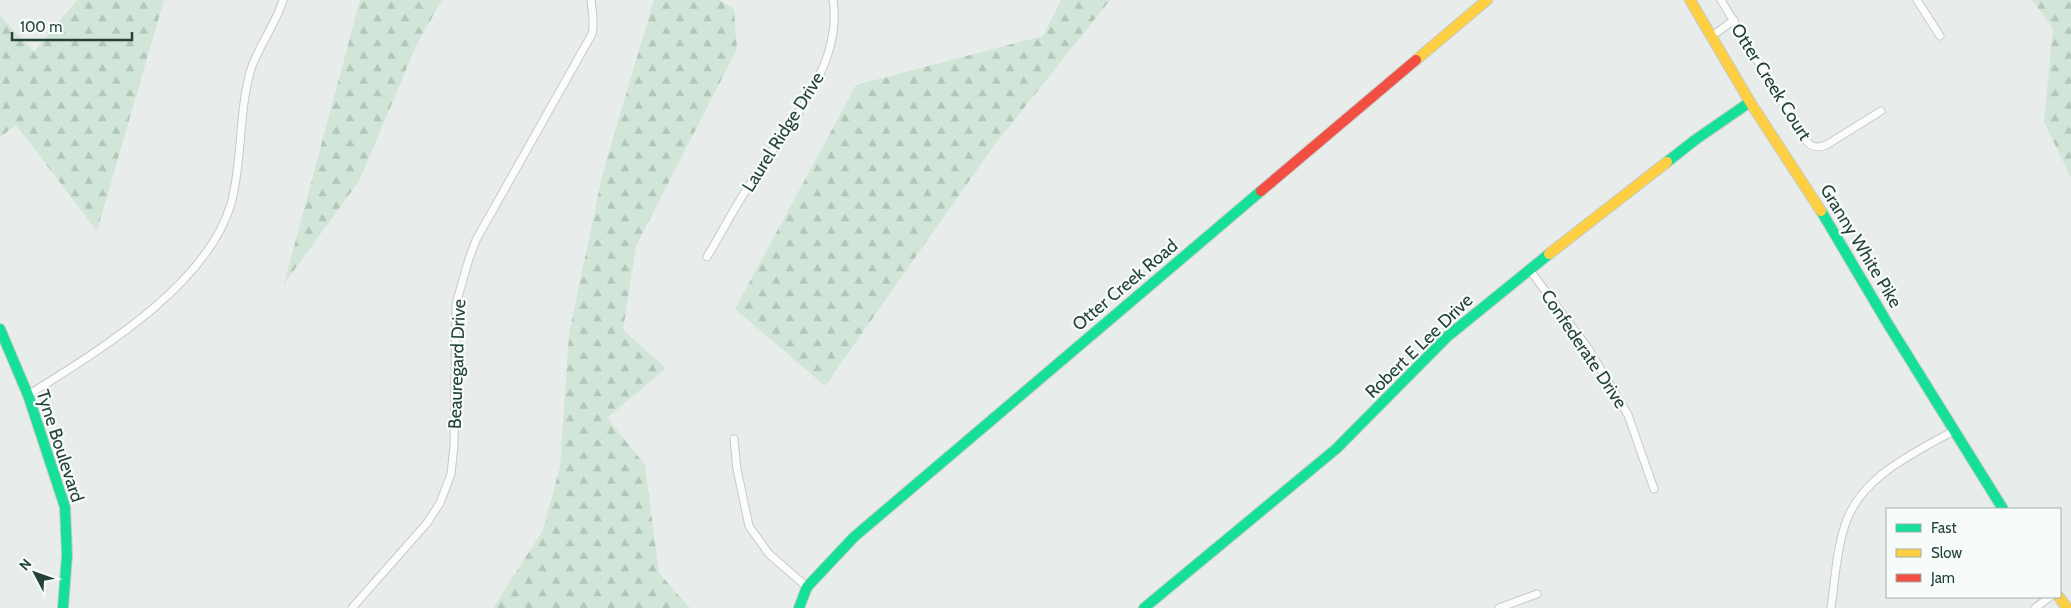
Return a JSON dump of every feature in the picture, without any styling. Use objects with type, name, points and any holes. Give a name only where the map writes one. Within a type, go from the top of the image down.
[{"type":"street","points":[[28,395],[108,344],[181,284],[214,242],[225,221],[232,196],[237,173],[242,113],[252,69],[282,0]]},
{"type":"street","name":"Beauregard Drive","points":[[354,608],[427,523],[440,503],[450,474],[454,446],[456,304],[468,262],[476,240],[592,34],[594,24],[592,0]]},
{"type":"street","name":"Laurel Ridge Drive","points":[[707,257],[747,188],[820,77],[834,37],[836,16],[833,0]]},
{"type":"street","name":"Otter Creek Road","points":[[799,608],[807,587],[854,537],[1171,266],[1375,97],[1487,0]]},
{"type":"street","name":"Granny White Pike","points":[[1690,0],[1750,102],[1815,200],[1888,324],[2002,508]]},
{"type":"street","name":"Otter Creek Court","points":[[1721,0],[1810,146],[1819,148],[1828,144],[1881,111]]},
{"type":"street","points":[[1917,0],[1940,36]]},
{"type":"street","points":[[1712,36],[1734,20]]},
{"type":"street","name":"Robert E Lee Drive","points":[[1151,606],[1336,449],[1448,336],[1529,268],[1606,211],[1704,133],[1750,102]]},
{"type":"street","name":"Confederate Drive","points":[[1529,268],[1588,348],[1628,415],[1654,489]]},
{"type":"street","name":"Tyne Boulevard","points":[[0,329],[28,395],[65,506],[67,555],[63,608]]},
{"type":"street","points":[[1831,608],[1840,541],[1845,524],[1857,501],[1880,475],[1955,430]]},
{"type":"street","points":[[734,439],[737,469],[749,526],[769,554],[807,587]]},
{"type":"street","points":[[1499,608],[1537,594]]},
{"type":"street","points":[[2035,608],[2049,598]]},
{"type":"green space","points":[[77,0],[164,0],[97,231],[16,125],[0,137],[0,16],[34,52]]},
{"type":"green space","points":[[360,0],[442,0],[417,44],[359,181],[284,284]]},
{"type":"green space","points":[[654,0],[720,0],[734,9],[737,49],[636,246],[623,330],[666,368],[607,418],[645,465],[659,573],[690,608],[493,608],[543,530],[560,467],[569,334],[603,172]]},
{"type":"green space","points":[[1061,0],[1110,0],[993,147],[825,386],[735,309],[856,85],[1043,36]]},
{"type":"green space","points":[[2032,0],[2071,0],[2071,178],[2044,122],[2053,28]]},
{"type":"traffic: fast","points":[[1667,162],[1750,102]]},
{"type":"traffic: fast","points":[[799,608],[807,587],[854,537],[1261,191]]},
{"type":"traffic: fast","points":[[1821,211],[1888,324],[2002,508]]},
{"type":"traffic: fast","points":[[1144,608],[1336,449],[1448,336],[1549,254]]},
{"type":"traffic: fast","points":[[0,329],[28,395],[65,507],[67,555],[63,608]]},
{"type":"traffic: slow","points":[[1416,60],[1487,0]]},
{"type":"traffic: slow","points":[[1690,0],[1750,102],[1821,211]]},
{"type":"traffic: slow","points":[[1549,254],[1667,162]]},
{"type":"traffic: slow","points":[[2060,598],[2067,608]]},
{"type":"traffic: jam","points":[[1261,191],[1416,60]]}]
